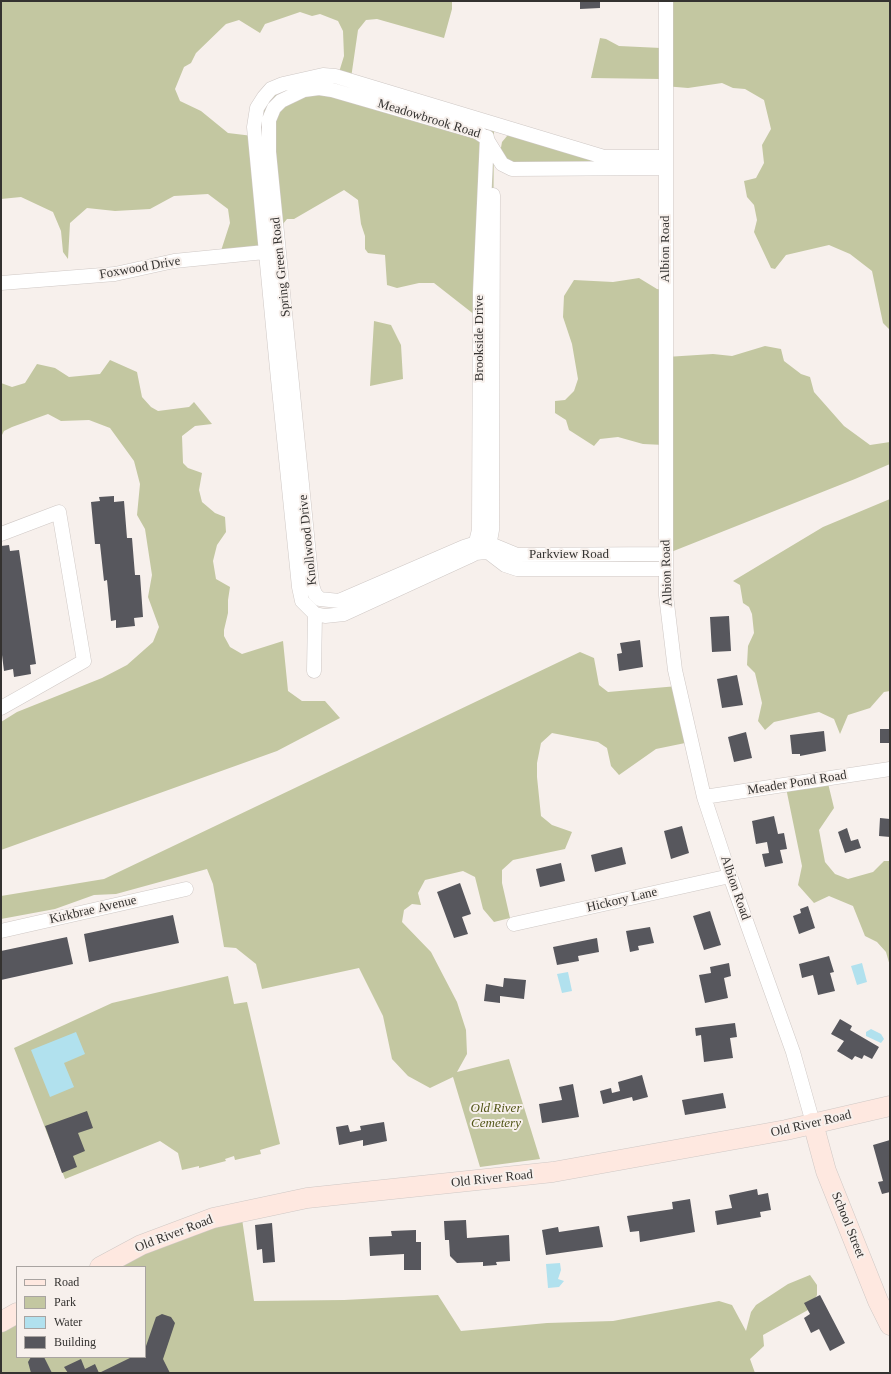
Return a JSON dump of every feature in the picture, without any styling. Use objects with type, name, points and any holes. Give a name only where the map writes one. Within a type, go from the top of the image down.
[{"type":"main road","name":"Old River Road","points":[[102,1266],[141,1245],[213,1218],[307,1198],[553,1172],[786,1130],[890,1106]]},
{"type":"main road","name":"School Street","points":[[813,1123],[826,1171],[878,1301],[890,1325]]},
{"type":"main road","points":[[1,1322],[16,1314]]},
{"type":"street","name":"Albion Road","points":[[666,1],[666,595],[675,670],[704,797],[730,876],[793,1052],[813,1123]]},
{"type":"street","name":"Meadowbrook Road","points":[[273,251],[261,138],[254,117],[264,97],[272,89],[283,84],[323,75],[339,78],[604,157],[666,163]]},
{"type":"street","name":"Meadowbrook Road","points":[[261,138],[274,108],[281,101],[304,90],[319,88],[332,90],[477,132],[486,138],[502,164],[512,169],[666,163]]},
{"type":"street","name":"Brookside Drive","points":[[482,548],[479,530],[480,292],[486,138],[496,124]]},
{"type":"street","name":"Brookside Drive","points":[[482,548],[492,530],[493,195],[496,124]]},
{"type":"street","name":"Foxwood Drive","points":[[1,283],[115,274],[174,261],[273,251]]},
{"type":"street","name":"Spring Green Road","points":[[273,251],[286,384],[299,587],[302,601],[315,614]]},
{"type":"street","name":"Knollwood Drive","points":[[286,384],[312,585],[315,594],[320,599],[338,601],[482,548]]},
{"type":"street","points":[[1,534],[59,512],[84,661],[1,708]]},
{"type":"street","name":"Parkview Road","points":[[482,548],[517,555],[666,554]]},
{"type":"street","name":"Parkview Road","points":[[482,548],[505,565],[517,569],[666,569]]},
{"type":"street","points":[[314,671],[315,614],[325,616],[344,614],[482,548]]},
{"type":"street","name":"Meader Pond Road","points":[[704,797],[890,769]]},
{"type":"street","name":"Hickory Lane","points":[[514,924],[730,876]]},
{"type":"street","name":"Kirkbrae Avenue","points":[[1,931],[186,888]]},
{"type":"green space","points":[[1,1],[452,1],[452,9],[444,38],[377,19],[366,20],[358,30],[350,85],[494,126],[492,394],[480,319],[434,283],[419,283],[397,288],[387,285],[385,255],[368,253],[365,249],[365,236],[361,224],[358,200],[344,190],[294,219],[287,219],[278,230],[276,253],[219,257],[230,223],[228,209],[208,194],[174,196],[150,209],[115,211],[87,208],[70,223],[68,259],[63,252],[61,231],[53,212],[21,197],[1,199]],"holes":[[[300,12],[312,16],[320,14],[338,21],[343,31],[344,56],[336,82],[282,89],[269,98],[261,114],[261,137],[228,133],[201,111],[180,101],[175,89],[184,67],[191,63],[196,53],[226,24],[239,20],[260,33],[265,24]]]},
{"type":"green space","points":[[663,1],[890,1],[890,330],[883,323],[872,271],[850,254],[829,245],[786,255],[775,269],[771,268],[754,232],[757,220],[754,205],[747,197],[744,181],[756,178],[764,163],[762,145],[771,129],[764,100],[745,89],[733,88],[722,83],[688,88],[664,86],[661,79],[591,78],[600,38],[606,39],[619,46],[661,48]]},
{"type":"green space","points":[[515,135],[628,169],[512,169],[500,153],[502,142],[507,136]]},
{"type":"green space","points":[[639,278],[657,289],[662,290],[666,357],[713,354],[732,356],[765,346],[781,349],[784,361],[801,374],[810,377],[814,392],[844,426],[870,445],[890,442],[890,464],[666,554],[664,445],[643,444],[618,437],[600,439],[594,446],[569,430],[566,420],[555,413],[555,401],[565,400],[574,391],[578,379],[572,344],[563,317],[564,296],[574,280],[613,282]]},
{"type":"green space","points":[[374,321],[391,325],[401,345],[403,379],[370,386]]},
{"type":"green space","points":[[110,360],[137,372],[142,397],[151,407],[158,411],[189,407],[194,402],[212,424],[195,426],[182,436],[183,463],[188,468],[202,473],[199,490],[202,502],[215,513],[225,517],[226,532],[217,545],[213,561],[216,579],[230,587],[224,636],[230,647],[242,654],[283,641],[288,691],[302,701],[325,701],[340,718],[277,751],[1,850],[1,722],[17,712],[102,678],[127,665],[153,642],[159,627],[148,597],[152,575],[145,529],[137,515],[140,484],[134,461],[110,428],[89,420],[61,421],[48,414],[12,427],[4,431],[1,437],[1,383],[12,387],[25,383],[37,364],[55,368],[69,377],[100,374]]},
{"type":"green space","points":[[890,499],[890,691],[884,692],[870,708],[848,715],[840,734],[834,719],[819,712],[774,722],[765,730],[758,721],[762,703],[755,673],[747,665],[748,646],[754,633],[752,614],[749,607],[743,603],[740,585],[733,581],[823,527]]},
{"type":"green space","name":"Old River Cemetery","points":[[580,652],[594,658],[599,685],[608,692],[678,686],[690,742],[656,749],[619,775],[611,766],[607,748],[598,742],[552,733],[541,743],[537,763],[541,816],[552,825],[572,832],[565,849],[513,860],[502,870],[502,883],[510,918],[494,922],[483,909],[475,877],[463,871],[425,880],[418,893],[421,905],[412,904],[404,910],[402,922],[431,952],[457,1002],[466,1030],[467,1054],[457,1072],[509,1059],[540,1159],[480,1167],[453,1077],[430,1088],[408,1076],[392,1059],[383,1016],[359,968],[262,989],[256,964],[236,948],[224,947],[213,884],[207,869],[116,894],[94,895],[55,909],[1,919],[1,896],[104,879]]},
{"type":"green space","points":[[826,775],[834,808],[819,830],[825,862],[835,874],[848,879],[873,872],[884,861],[890,861],[890,966],[886,952],[877,942],[865,936],[853,906],[829,896],[814,903],[798,885],[802,866],[785,783]]},
{"type":"green space","points":[[228,976],[234,1004],[247,1002],[280,1144],[260,1150],[261,1154],[235,1160],[234,1156],[225,1159],[226,1161],[199,1168],[199,1166],[182,1170],[178,1153],[160,1141],[65,1179],[14,1048],[112,1003]]},
{"type":"green space","points":[[241,1212],[254,1301],[344,1300],[438,1295],[461,1331],[547,1323],[613,1321],[719,1301],[732,1305],[746,1331],[751,1312],[756,1305],[788,1284],[810,1275],[817,1285],[817,1295],[808,1310],[763,1335],[764,1346],[750,1359],[755,1373],[1,1373],[1,1322],[16,1314],[16,1358],[146,1358],[146,1266],[103,1266]]},
{"type":"water","points":[[862,963],[867,982],[857,985],[851,966]]},
{"type":"water","points":[[568,972],[572,991],[562,993],[557,974]]},
{"type":"water","points":[[871,1029],[881,1034],[884,1039],[881,1043],[866,1036],[866,1032]]},
{"type":"water","points":[[76,1032],[85,1054],[64,1063],[74,1087],[50,1097],[31,1050]]},
{"type":"water","points":[[560,1263],[561,1270],[558,1279],[564,1281],[559,1287],[548,1288],[546,1264]]},
{"type":"building","points":[[580,1],[600,1],[600,8],[580,9]]},
{"type":"building","points":[[114,496],[114,502],[124,501],[127,538],[132,538],[135,575],[140,575],[143,617],[134,618],[135,626],[116,628],[116,620],[111,621],[107,580],[104,581],[100,544],[95,544],[91,502],[100,501],[99,497]]},
{"type":"building","points":[[9,545],[10,551],[19,550],[36,664],[30,665],[31,674],[14,677],[13,669],[4,671],[1,647],[1,546]]},
{"type":"building","points":[[729,616],[731,651],[712,652],[710,617]]},
{"type":"building","points":[[640,640],[643,667],[619,671],[617,654],[622,653],[620,643]]},
{"type":"building","points":[[737,675],[743,705],[722,708],[717,679]]},
{"type":"building","points":[[880,729],[890,729],[890,743],[880,743]]},
{"type":"building","points":[[824,731],[826,751],[800,756],[800,754],[792,754],[790,735]]},
{"type":"building","points":[[746,732],[752,758],[734,762],[728,737]]},
{"type":"building","points":[[774,816],[778,834],[784,833],[787,849],[780,850],[783,863],[765,867],[762,854],[769,853],[767,842],[756,844],[752,821]]},
{"type":"building","points":[[880,818],[890,819],[890,837],[879,836]]},
{"type":"building","points":[[682,826],[689,853],[671,859],[664,831]]},
{"type":"building","points":[[847,828],[851,841],[858,839],[861,848],[845,853],[838,832]]},
{"type":"building","points":[[622,847],[626,864],[595,872],[591,855]]},
{"type":"building","points":[[561,863],[565,881],[540,887],[536,869]]},
{"type":"building","points":[[460,883],[471,914],[462,917],[468,934],[454,938],[437,892]]},
{"type":"building","points":[[808,906],[815,928],[799,934],[793,916],[801,913],[800,909]]},
{"type":"building","points":[[710,911],[721,945],[704,950],[693,916]]},
{"type":"building","points":[[173,915],[179,943],[89,962],[84,934]]},
{"type":"building","points":[[650,927],[654,943],[638,946],[639,950],[630,952],[626,931]]},
{"type":"building","points":[[67,937],[73,964],[1,980],[1,951]]},
{"type":"building","points":[[597,938],[599,952],[578,956],[579,961],[557,965],[553,947]]},
{"type":"building","points":[[829,956],[834,972],[830,973],[835,991],[818,995],[813,975],[802,978],[799,964]]},
{"type":"building","points":[[729,963],[731,976],[724,978],[728,998],[705,1003],[699,975],[711,973],[710,967]]},
{"type":"building","points":[[504,978],[526,980],[524,999],[500,996],[500,1003],[484,1001],[486,984],[503,987]]},
{"type":"building","points":[[840,1019],[852,1026],[850,1030],[879,1047],[872,1059],[864,1055],[862,1059],[855,1056],[852,1060],[837,1051],[844,1041],[831,1034]]},
{"type":"building","points":[[735,1023],[737,1037],[730,1038],[733,1058],[704,1062],[701,1035],[696,1036],[695,1028]]},
{"type":"building","points":[[642,1075],[648,1097],[633,1101],[632,1097],[603,1104],[600,1091],[611,1088],[612,1093],[620,1091],[618,1082]]},
{"type":"building","points":[[573,1084],[579,1117],[542,1123],[539,1104],[562,1100],[559,1087]]},
{"type":"building","points":[[723,1093],[726,1108],[685,1115],[682,1100]]},
{"type":"building","points":[[87,1111],[93,1128],[78,1133],[85,1151],[73,1156],[77,1167],[62,1173],[45,1126]]},
{"type":"building","points":[[384,1122],[387,1141],[363,1146],[363,1140],[339,1145],[336,1127],[348,1125],[350,1132],[361,1130],[360,1126]]},
{"type":"building","points":[[890,1140],[890,1192],[882,1194],[878,1182],[883,1181],[873,1145]]},
{"type":"building","points":[[757,1189],[758,1195],[768,1193],[771,1210],[760,1212],[761,1217],[717,1225],[715,1211],[732,1208],[729,1195]]},
{"type":"building","points":[[690,1199],[695,1232],[640,1242],[639,1231],[630,1232],[627,1216],[673,1209],[672,1202]]},
{"type":"building","points":[[466,1220],[467,1238],[509,1235],[510,1261],[496,1262],[497,1265],[483,1266],[483,1262],[457,1263],[450,1256],[449,1240],[445,1240],[444,1221]]},
{"type":"building","points":[[272,1223],[275,1262],[263,1263],[262,1249],[257,1250],[255,1225]]},
{"type":"building","points":[[599,1226],[603,1247],[546,1255],[542,1230],[558,1227],[559,1232]]},
{"type":"building","points":[[416,1230],[416,1242],[421,1242],[421,1270],[404,1270],[404,1254],[370,1256],[369,1237],[392,1236],[391,1231]]},
{"type":"building","points":[[820,1295],[845,1343],[830,1351],[819,1329],[811,1333],[804,1318],[810,1314],[804,1303]]},
{"type":"building","points":[[162,1314],[171,1317],[175,1323],[163,1359],[170,1373],[99,1373],[130,1358],[146,1358],[146,1346],[156,1317]]},
{"type":"building","points":[[30,1358],[44,1358],[52,1373],[31,1373],[28,1362]]},
{"type":"building","points":[[81,1359],[85,1369],[95,1364],[99,1373],[68,1373],[64,1367]]}]
